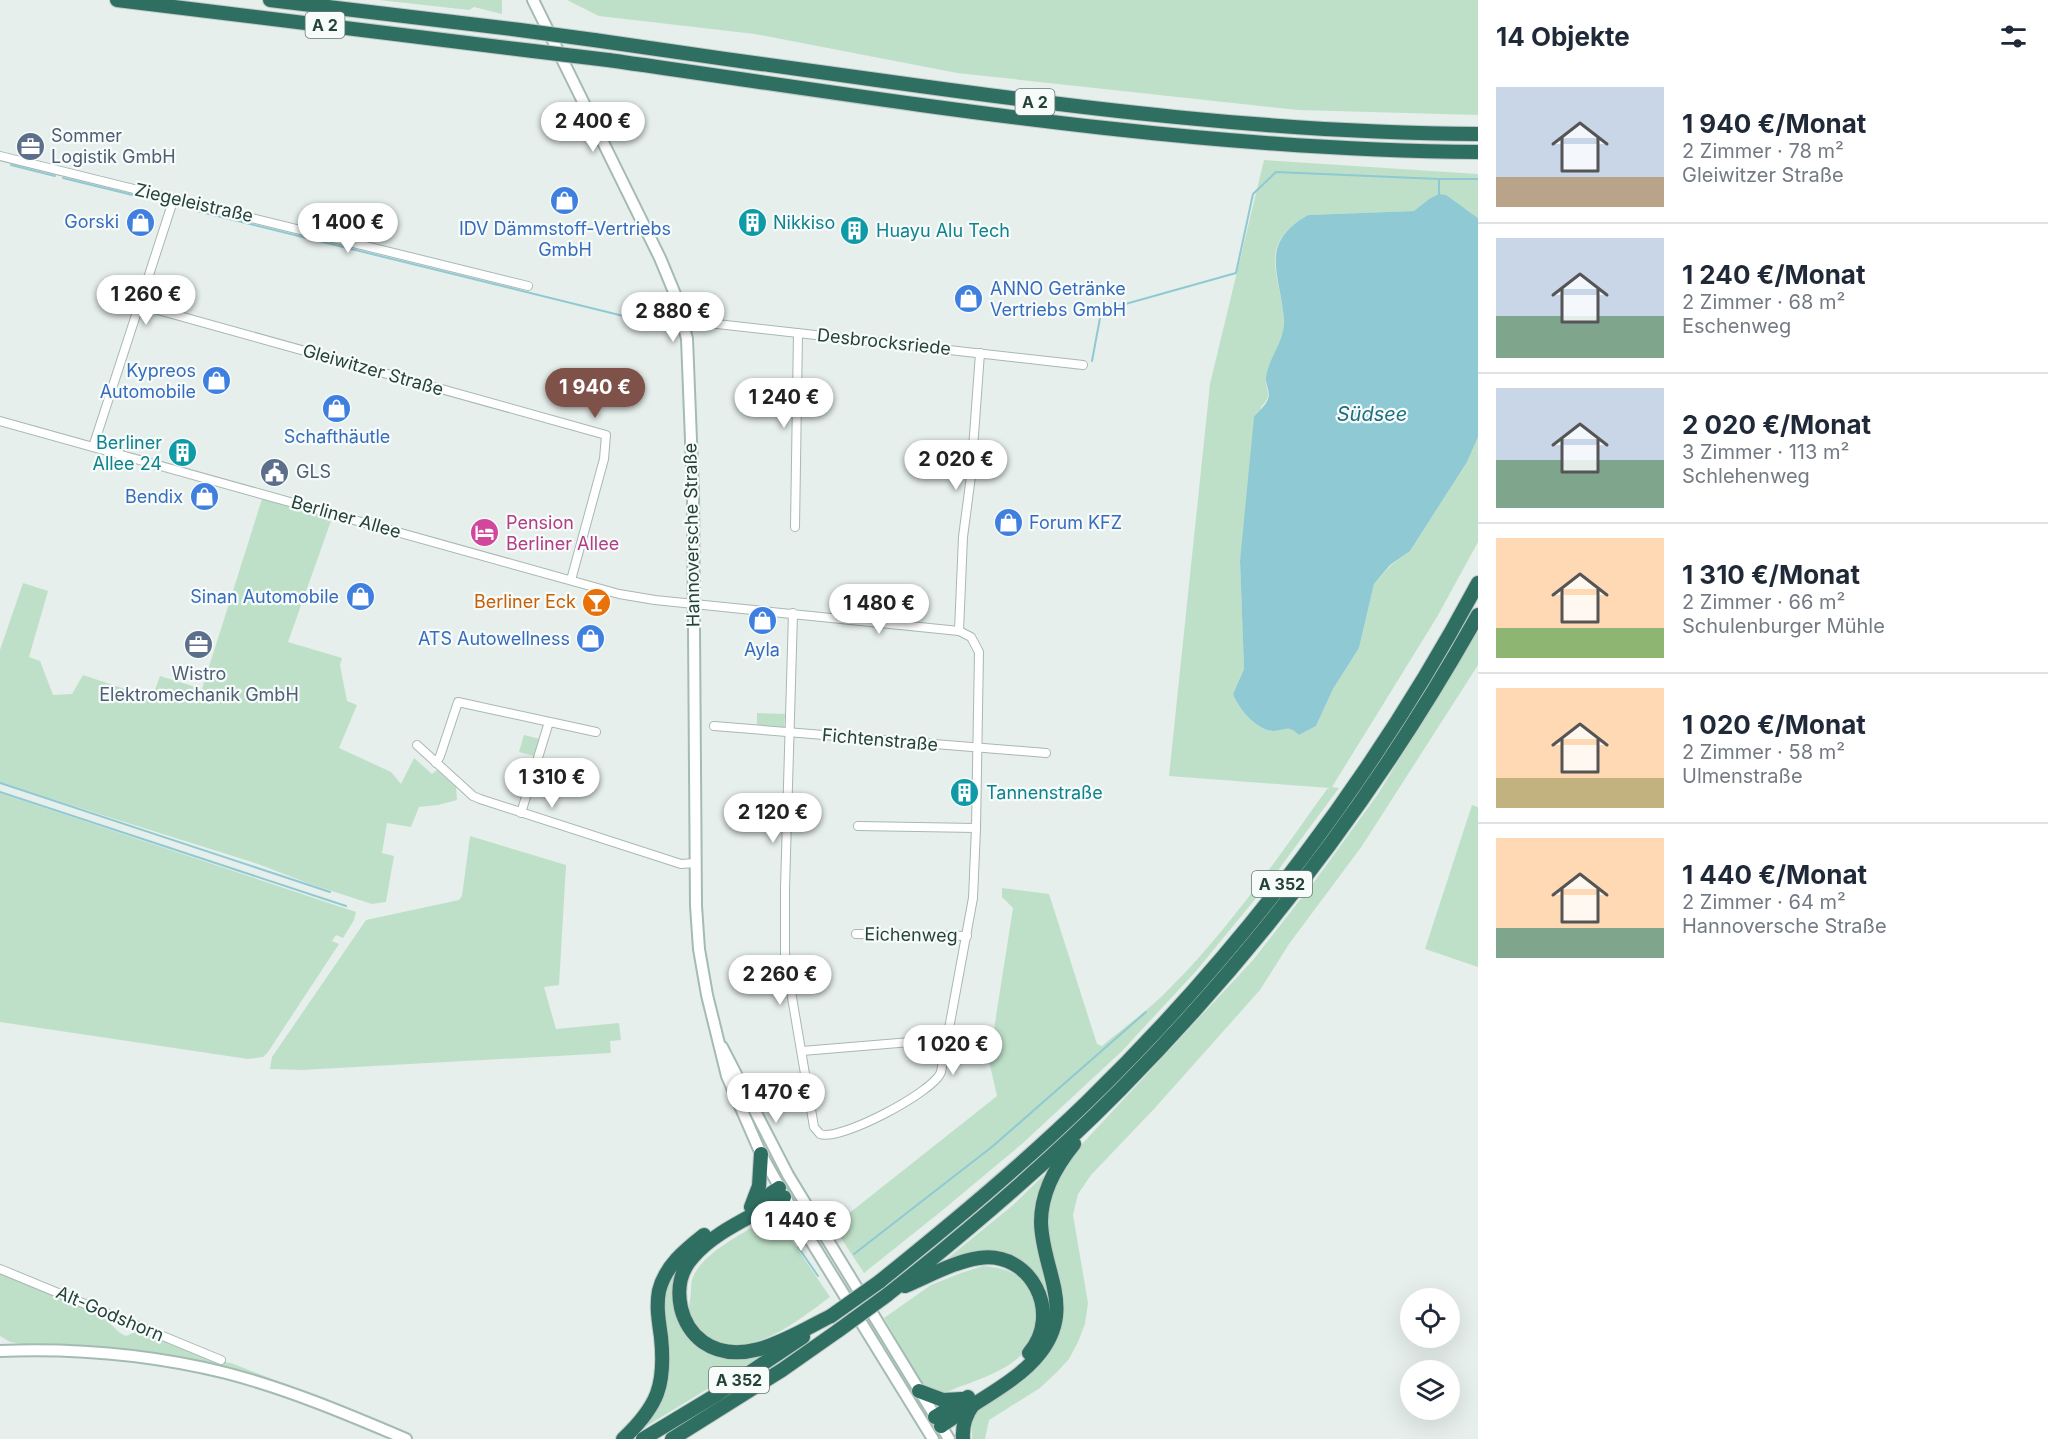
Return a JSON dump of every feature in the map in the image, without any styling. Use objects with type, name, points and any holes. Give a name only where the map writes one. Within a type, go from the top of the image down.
[{"type":"highway","name":"A 2","points":[[117,0],[608,60],[997,116],[1162,135],[1294,146],[1478,152]]},
{"type":"highway","name":"A 2","points":[[270,0],[520,30],[1055,105],[1292,128],[1478,134]]},
{"type":"highway","name":"A 352","points":[[643,1439],[744,1377],[879,1282],[964,1213],[1080,1109],[1156,1031],[1231,946],[1287,877],[1365,769],[1411,698],[1478,583]]},
{"type":"highway","name":"A 352","points":[[672,1439],[782,1370],[887,1294],[973,1225],[1048,1159],[1120,1090],[1243,954],[1296,889],[1377,776],[1424,705],[1478,615]]},
{"type":"highway","points":[[919,1391],[943,1400],[970,1401],[1016,1376],[1039,1355],[1055,1325],[1057,1308],[1056,1289],[1041,1223],[1042,1204],[1060,1162],[1113,1105],[1120,1090]]},
{"type":"highway","points":[[757,1209],[761,1154]]},
{"type":"highway","points":[[788,1189],[712,1240],[691,1258],[684,1269],[679,1289],[681,1311],[699,1339],[728,1352],[744,1353],[767,1347],[831,1316]]},
{"type":"highway","points":[[623,1439],[647,1415],[658,1394],[663,1376],[658,1312],[659,1290],[668,1270],[682,1252],[707,1232],[757,1209],[798,1220]]},
{"type":"highway","points":[[887,1294],[958,1263],[981,1258],[1003,1260],[1020,1269],[1032,1281],[1041,1296],[1044,1322],[1040,1336],[1022,1361],[934,1428]]},
{"type":"highway","points":[[963,1439],[962,1428],[970,1401]]},
{"type":"main road","name":"Hannoversche Straße","points":[[533,0],[660,258],[677,299],[687,339],[693,491],[695,863],[699,950],[707,995],[727,1076],[761,1154],[788,1189],[919,1391],[934,1428]]},
{"type":"main road","name":"Hannoversche Straße","points":[[720,1044],[772,1148],[798,1220],[934,1428],[949,1439]]},
{"type":"main road","points":[[0,1341],[18,1350]]},
{"type":"main road","points":[[0,1351],[76,1351],[129,1356],[226,1373],[303,1397],[406,1439]]},
{"type":"street","name":"Ziegeleistraße","points":[[0,156],[528,286]]},
{"type":"street","points":[[93,447],[174,198]]},
{"type":"street","name":"Gleiwitzer Straße","points":[[140,305],[606,435],[604,459],[571,580]]},
{"type":"street","name":"Desbrocksriede","points":[[684,324],[699,322],[1083,365]]},
{"type":"street","points":[[795,526],[798,333]]},
{"type":"street","points":[[793,613],[785,957],[814,1127],[820,1134],[830,1136],[873,1120],[898,1107],[934,1084],[941,1072],[973,898],[979,652],[978,646],[971,638],[959,631],[963,537],[971,476],[980,353]]},
{"type":"street","name":"Berliner Allee","points":[[0,422],[619,594],[655,600],[959,631]]},
{"type":"street","points":[[436,762],[458,702],[596,732]]},
{"type":"street","points":[[521,813],[549,722]]},
{"type":"street","name":"Fichtenstraße","points":[[714,726],[1046,753]]},
{"type":"street","points":[[417,745],[473,796],[681,864],[695,863]]},
{"type":"street","points":[[858,826],[976,828]]},
{"type":"street","name":"Eichenweg","points":[[856,934],[967,936]]},
{"type":"street","points":[[802,1051],[947,1039]]},
{"type":"street","name":"Alt-Godshorn","points":[[0,1269],[221,1360]]},
{"type":"green space","points":[[379,0],[502,0],[502,14],[474,7],[469,10]]},
{"type":"green space","points":[[567,0],[1478,0],[1478,115],[1298,110],[957,73],[755,34],[599,16]]},
{"type":"green space","points":[[1264,160],[1478,174],[1478,218],[1466,209],[1429,199],[1415,211],[1308,215],[1290,228],[1279,241],[1275,256],[1284,318],[1283,335],[1267,372],[1268,396],[1261,407],[1240,561],[1244,669],[1233,694],[1239,706],[1254,723],[1267,730],[1289,729],[1299,735],[1316,726],[1333,689],[1359,648],[1374,584],[1391,565],[1410,551],[1467,462],[1478,437],[1478,542],[1437,617],[1332,787],[1339,788],[1270,881],[1197,970],[1122,1051],[1023,1143],[864,1273],[833,1226],[997,1096],[989,1061],[1013,908],[1002,897],[1002,888],[1049,894],[1097,1044],[1102,1046],[1153,1004],[1191,966],[1252,893],[1327,789],[1330,788],[1169,776],[1210,384]]},
{"type":"green space","points":[[262,499],[332,518],[288,642],[342,658],[340,665],[347,701],[357,705],[339,748],[391,772],[401,784],[414,758],[432,774],[437,770],[456,787],[457,800],[419,807],[411,827],[387,823],[382,853],[394,856],[386,902],[372,904],[258,864],[0,783],[0,650],[23,583],[48,591],[29,657],[40,661],[53,695],[72,694],[83,675],[152,698],[160,676],[202,689]]},
{"type":"green space","points":[[1478,631],[1478,665],[1362,846],[1289,944],[1260,990],[1154,1109],[1091,1175],[1078,1194],[1073,1215],[1088,1303],[1085,1324],[1078,1342],[1069,1359],[1040,1388],[989,1420],[985,1439],[972,1439],[971,1413],[1052,1342],[1048,1213],[1054,1189],[1070,1157],[1253,960],[1317,878],[1378,794]]},
{"type":"green space","points":[[757,713],[785,714],[784,728],[757,726]]},
{"type":"green space","points":[[524,735],[540,739],[535,756],[519,752]]},
{"type":"green space","points":[[0,793],[356,912],[354,920],[343,938],[336,935],[332,941],[339,944],[263,1057],[248,1059],[0,1022]]},
{"type":"green space","points":[[1472,805],[1478,807],[1478,967],[1425,949]]},
{"type":"green space","points":[[470,836],[566,865],[559,985],[544,987],[556,1029],[619,1023],[621,1040],[610,1041],[611,1053],[301,1070],[270,1069],[272,1057],[366,920],[459,900],[462,896]]},
{"type":"green space","points":[[1047,1172],[1050,1174],[1041,1197],[1038,1216],[1040,1240],[1055,1304],[1054,1320],[1048,1336],[1029,1362],[1000,1384],[959,1409],[957,1406],[1005,1378],[1036,1350],[1047,1322],[1046,1306],[1042,1291],[1034,1277],[1010,1257],[995,1252],[978,1252],[943,1265],[942,1263],[1013,1205]]},
{"type":"green space","points":[[793,1202],[882,1336],[927,1412],[845,1289]]},
{"type":"green space","points":[[760,1223],[784,1229],[830,1297],[777,1333],[753,1343],[725,1344],[708,1337],[691,1318],[689,1309],[692,1279],[704,1261],[713,1253]]},
{"type":"green space","points":[[709,1239],[676,1286],[702,1346],[768,1352],[640,1430],[658,1404],[662,1295],[672,1270]]},
{"type":"green space","points":[[983,1266],[1010,1272],[1021,1279],[1032,1292],[1038,1318],[1034,1338],[1012,1363],[983,1378],[944,1393],[923,1385],[884,1318],[931,1285]]},
{"type":"green space","points":[[0,1273],[103,1317],[126,1336],[141,1332],[298,1389],[193,1362],[132,1351],[67,1344],[10,1342],[0,1336]]},
{"type":"water","name":"Südsee","points":[[1439,194],[1446,195],[1478,218],[1478,437],[1467,462],[1410,551],[1390,565],[1374,584],[1359,648],[1333,689],[1316,726],[1299,735],[1289,729],[1267,730],[1248,717],[1233,694],[1244,669],[1240,561],[1254,417],[1268,399],[1266,377],[1284,328],[1277,275],[1277,249],[1282,237],[1292,226],[1308,215],[1414,211]]},
{"type":"waterway","points":[[11,165],[55,176]]},
{"type":"waterway","points":[[1092,361],[1100,318],[1104,310],[1236,273],[1253,194],[1276,172],[1439,179]]},
{"type":"waterway","points":[[63,178],[149,199]]},
{"type":"waterway","points":[[1439,194],[1439,179],[1478,179]]},
{"type":"waterway","points":[[197,211],[668,327]]},
{"type":"waterway","points":[[0,783],[330,892]]},
{"type":"waterway","points":[[0,792],[346,906]]},
{"type":"waterway","points":[[854,1254],[993,1146],[1146,1012]]},
{"type":"waterway","points":[[798,1247],[818,1276]]},
{"type":"place","name":"Sommer Logistik GmbH","points":[[30,146]]},
{"type":"place","name":"IDV Dämmstoff-Vertriebs GmbH","points":[[565,200]]},
{"type":"place","name":"Gorski","points":[[140,222]]},
{"type":"place","name":"Nikkiso","points":[[752,223]]},
{"type":"place","name":"Huayu Alu Tech","points":[[855,231]]},
{"type":"place","name":"ANNO Getränke Vertriebs GmbH","points":[[969,299]]},
{"type":"place","name":"Kypreos Automobile","points":[[217,381]]},
{"type":"place","name":"Schafthäutle","points":[[337,408]]},
{"type":"place","name":"Berliner Allee 24","points":[[183,453]]},
{"type":"place","name":"GLS","points":[[275,472]]},
{"type":"place","name":"Bendix","points":[[204,497]]},
{"type":"place","name":"Forum KFZ","points":[[1008,523]]},
{"type":"place","name":"Pension Berliner Allee","points":[[485,533]]},
{"type":"place","name":"Sinan Automobile","points":[[360,597]]},
{"type":"place","name":"Berliner Eck","points":[[597,602]]},
{"type":"place","name":"Ayla","points":[[762,621]]},
{"type":"place","name":"ATS Autowellness","points":[[591,639]]},
{"type":"place","name":"Wistro Elektromechanik GmbH","points":[[199,645]]},
{"type":"place","name":"Tannenstraße","points":[[965,793]]}]
